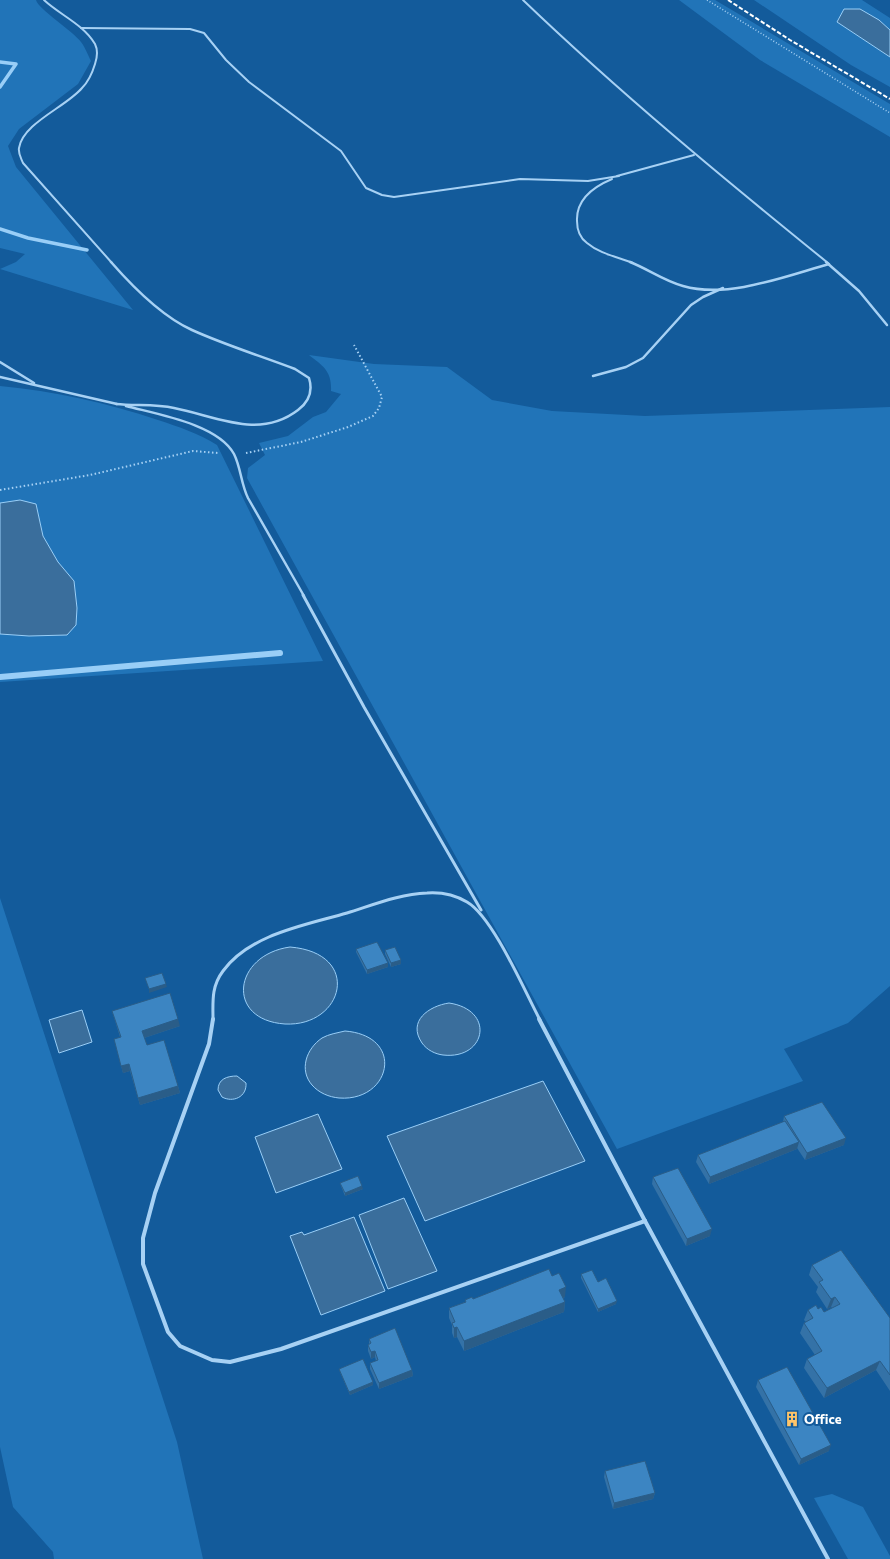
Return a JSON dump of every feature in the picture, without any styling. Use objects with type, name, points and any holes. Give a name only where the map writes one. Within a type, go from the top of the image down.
[{"type":"lane","points":[[44,0],[59,13],[81,28],[94,43],[97,49],[94,73],[86,85],[22,138],[19,148],[23,163],[129,282],[164,312],[191,330],[294,369],[309,378],[312,389],[307,401],[295,412],[276,421],[248,425],[220,422],[174,408],[116,404]]},
{"type":"lane","points":[[523,0],[589,64],[694,154],[829,264],[859,291],[887,325]]},
{"type":"lane","points":[[81,28],[190,29],[204,33],[226,60],[249,82],[341,151],[355,170],[365,189],[374,194],[394,197],[520,179],[588,180],[619,176]]},
{"type":"lane","points":[[694,154],[619,176],[604,182],[589,192],[582,198],[577,207],[576,218],[578,231],[582,239],[592,247],[637,265],[672,283],[692,288],[724,288],[758,282],[829,264]]},
{"type":"lane","points":[[592,376],[626,367],[643,358],[691,306],[703,297],[724,288]]},
{"type":"lane","points":[[0,362],[35,384]]},
{"type":"lane","points":[[0,377],[35,384],[166,417],[205,430],[224,442],[233,452],[238,463],[240,478],[250,502],[292,572],[348,678],[482,914],[494,932],[645,1221],[828,1559]]},
{"type":"lane","points":[[482,914],[470,903],[455,896],[439,893],[422,893],[395,898],[269,939],[236,959],[218,980],[212,992],[213,1033],[208,1051],[154,1194],[143,1238],[143,1264],[168,1332],[180,1346],[193,1354],[212,1360],[230,1362],[281,1350],[645,1221]]},
{"type":"path","points":[[707,0],[745,25],[890,113]]},
{"type":"shaded area","points":[[0,0],[36,0],[43,9],[77,37],[91,61],[78,84],[19,129],[8,146],[16,167],[133,310],[0,269],[16,262],[25,254],[0,248]]},
{"type":"shaded area","points":[[679,0],[715,0],[890,104],[890,137],[760,60]]},
{"type":"shaded area","points":[[754,0],[862,0],[890,18],[890,30],[879,20],[837,22],[890,57],[890,87],[851,65]]},
{"type":"shaded area","points":[[844,9],[860,9],[879,20],[890,30],[890,57],[837,22]]},
{"type":"shaded area","points":[[309,355],[374,364],[447,367],[492,400],[552,411],[645,416],[890,407],[890,986],[848,1023],[784,1049],[803,1081],[617,1149],[247,478],[248,468],[265,455],[259,443],[288,436],[313,417],[326,412],[341,394],[331,391],[330,378],[326,370]]},
{"type":"shaded area","points":[[0,386],[60,394],[119,408],[181,428],[203,437],[217,445],[323,661],[0,682]]},
{"type":"shaded area","points":[[20,500],[36,504],[43,536],[58,562],[74,581],[77,608],[76,625],[67,635],[29,636],[0,634],[0,503]]},
{"type":"shaded area","points":[[0,898],[177,1442],[203,1559],[54,1559],[53,1552],[13,1507],[0,1447]]},
{"type":"shaded area","points":[[290,947],[313,952],[328,962],[336,975],[337,989],[332,1003],[321,1014],[305,1022],[285,1024],[266,1020],[252,1011],[245,1000],[244,987],[248,974],[257,962],[271,952]]},
{"type":"shaded area","points":[[449,1003],[464,1007],[474,1015],[479,1024],[480,1034],[476,1043],[469,1050],[458,1054],[437,1054],[426,1048],[422,1043],[418,1035],[417,1028],[422,1016],[428,1011],[434,1007]]},
{"type":"shaded area","points":[[82,1010],[92,1042],[59,1053],[49,1020]]},
{"type":"shaded area","points":[[345,1031],[364,1035],[377,1044],[384,1055],[384,1068],[380,1080],[370,1090],[357,1096],[339,1098],[332,1097],[324,1094],[312,1085],[306,1073],[306,1060],[312,1048],[322,1038]]},
{"type":"shaded area","points":[[237,1076],[246,1083],[246,1088],[242,1095],[235,1099],[226,1099],[222,1097],[218,1090],[218,1086],[221,1081]]},
{"type":"shaded area","points":[[543,1081],[585,1161],[425,1221],[387,1136]]},
{"type":"shaded area","points":[[318,1114],[342,1169],[276,1193],[255,1137]]},
{"type":"shaded area","points":[[404,1198],[437,1271],[388,1289],[359,1215]]},
{"type":"shaded area","points":[[354,1217],[385,1291],[321,1315],[290,1236],[302,1232],[304,1235]]},
{"type":"shaded area","points":[[832,1494],[863,1507],[890,1556],[890,1559],[848,1559],[814,1498]]},
{"type":"building","points":[[377,942],[388,963],[367,970],[356,949]]},
{"type":"building","points":[[395,947],[401,960],[391,963],[385,950]]},
{"type":"building","points":[[162,973],[166,984],[149,989],[145,978]]},
{"type":"building","points":[[170,993],[178,1019],[142,1031],[147,1045],[164,1040],[178,1086],[138,1098],[129,1064],[121,1066],[114,1039],[121,1037],[112,1011]]},
{"type":"building","points":[[822,1102],[846,1138],[807,1153],[784,1116]]},
{"type":"building","points":[[785,1121],[799,1142],[710,1177],[698,1155]]},
{"type":"building","points":[[678,1168],[712,1229],[687,1239],[653,1177]]},
{"type":"building","points":[[358,1176],[362,1186],[345,1193],[340,1183]]},
{"type":"building","points":[[841,1250],[890,1318],[890,1375],[880,1361],[827,1388],[807,1359],[822,1351],[804,1323],[813,1318],[808,1310],[816,1305],[818,1309],[821,1307],[824,1312],[840,1304],[835,1297],[831,1299],[819,1282],[823,1280],[812,1265]]},
{"type":"building","points":[[549,1269],[552,1276],[559,1273],[566,1287],[559,1290],[565,1302],[464,1341],[457,1327],[454,1328],[452,1323],[455,1322],[449,1308],[466,1302],[465,1300],[472,1297],[473,1299]]},
{"type":"building","points":[[592,1270],[598,1282],[606,1278],[617,1301],[598,1309],[581,1274]]},
{"type":"building","points":[[395,1328],[412,1370],[379,1383],[370,1363],[378,1360],[375,1351],[371,1352],[368,1345],[371,1343],[369,1339]]},
{"type":"building","points":[[363,1359],[373,1382],[349,1392],[339,1369]]},
{"type":"building","name":"Office","points":[[787,1367],[831,1445],[801,1459],[758,1380]]},
{"type":"building","points":[[645,1461],[655,1493],[614,1503],[605,1471]]},
{"type":"waterway","points":[[0,62],[16,64],[0,87]]},
{"type":"waterway","points":[[0,229],[28,238],[87,250]]},
{"type":"waterway","points":[[0,677],[280,653]]},
{"type":"railway","points":[[728,0],[790,40],[890,99]]},
{"type":"place","name":"Office","points":[[792,1419]]}]
